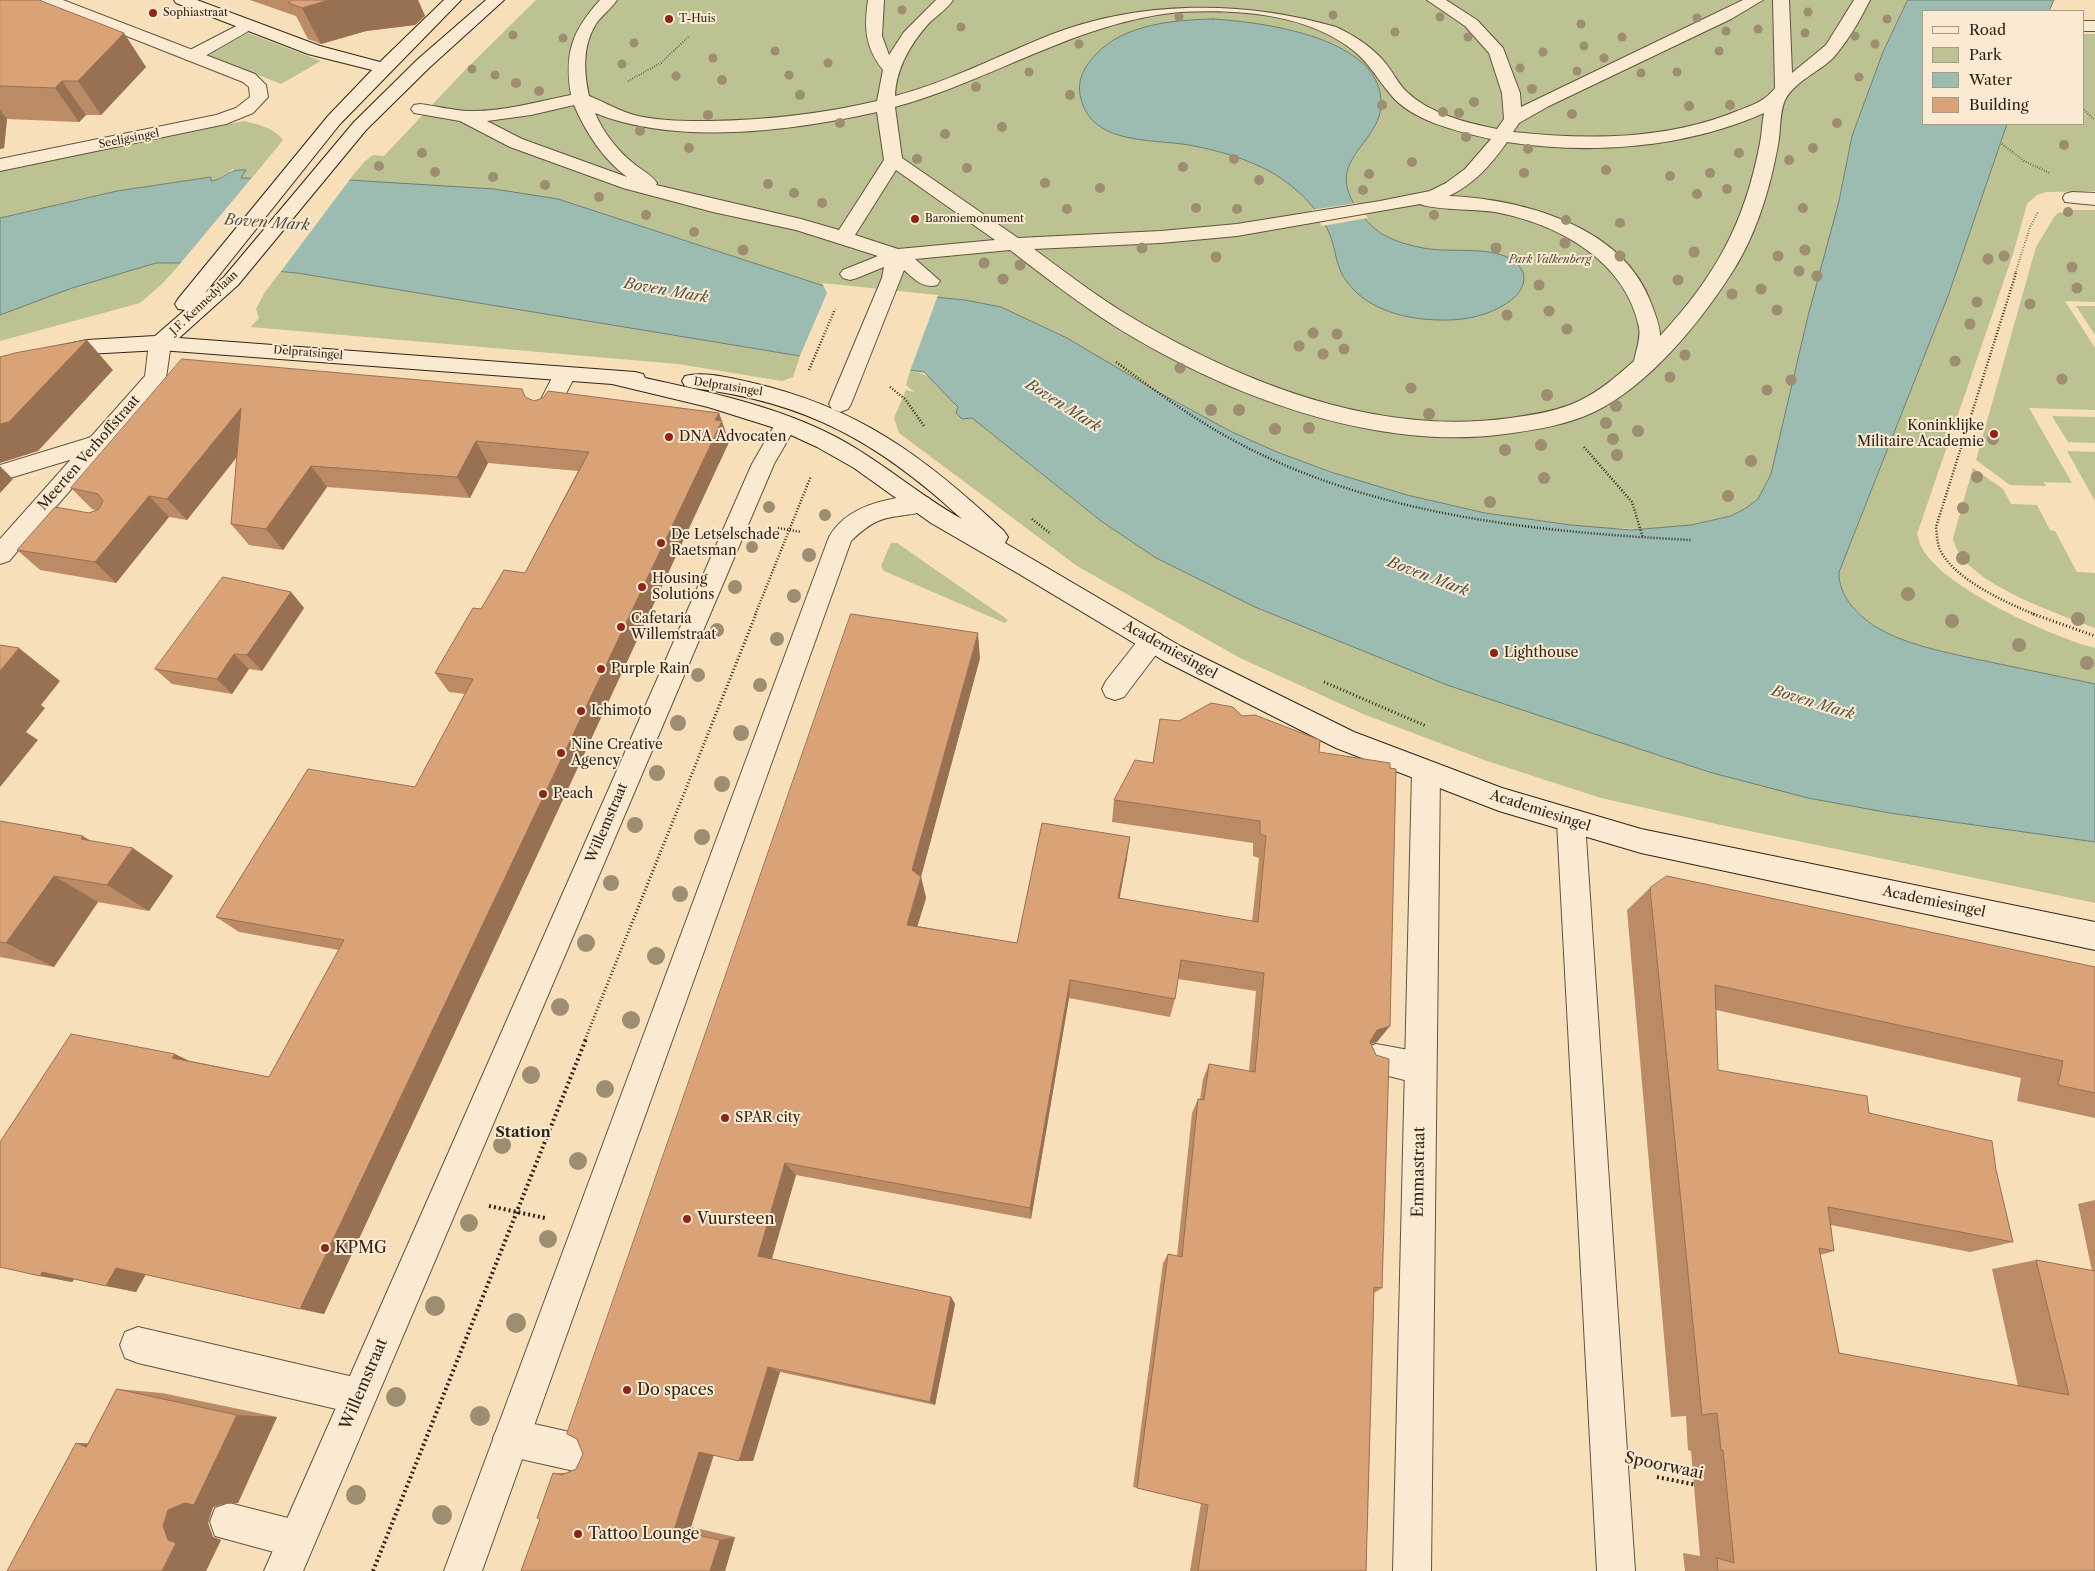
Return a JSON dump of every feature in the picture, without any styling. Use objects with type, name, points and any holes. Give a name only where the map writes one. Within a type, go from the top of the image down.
[{"type":"street","points":[[49,0],[192,56],[216,37],[248,25]]},
{"type":"street","points":[[182,0],[314,50],[384,68]]},
{"type":"street","name":"J.F. Kennedylaan","points":[[160,343],[187,301],[334,120],[453,0]]},
{"type":"street","name":"J.F. Kennedylaan","points":[[160,343],[231,281],[322,169],[360,126],[409,78],[496,0]]},
{"type":"street","points":[[610,0],[591,20],[580,37],[576,55],[577,87],[580,99],[588,120],[610,152],[641,179],[667,195]]},
{"type":"street","points":[[876,0],[872,23],[874,46],[890,68]]},
{"type":"street","points":[[945,0],[903,45],[890,68],[884,106],[887,137],[893,160],[1014,244],[1066,285],[1135,329],[1246,384],[1333,413],[1404,426],[1439,430],[1474,429],[1558,417],[1587,407],[1611,394],[1645,362],[1706,296],[1724,269],[1742,236],[1764,170],[1780,94],[1782,0]]},
{"type":"street","points":[[1435,0],[1471,22],[1497,52],[1512,93],[1513,119]]},
{"type":"street","points":[[850,274],[898,255],[1014,244],[1161,237],[1237,230],[1380,208],[1436,195],[1453,187],[1488,156],[1513,119],[1563,91],[1755,0]]},
{"type":"street","points":[[420,110],[465,116],[515,112],[580,99],[634,121],[693,126],[779,122],[884,106],[927,92],[1116,18],[1171,9],[1208,6],[1247,8],[1277,14],[1308,22],[1334,33],[1372,58],[1393,88],[1406,101],[1434,116],[1503,136],[1547,141],[1593,142],[1666,136],[1730,121],[1780,94],[1828,53],[1862,0]]},
{"type":"street","name":"Seeligsingel","points":[[0,165],[206,123],[234,116],[255,103],[259,97],[259,90],[257,85],[249,78],[192,56]]},
{"type":"street","points":[[465,116],[516,143],[553,158],[667,195],[802,225],[898,255],[930,281]]},
{"type":"street","points":[[843,239],[893,160]]},
{"type":"street","points":[[2072,198],[2095,199]]},
{"type":"street","points":[[1412,201],[1485,203],[1520,212],[1569,230],[1598,248],[1621,270],[1638,297],[1649,329],[1645,362]]},
{"type":"street","points":[[837,412],[892,278],[898,255]]},
{"type":"street","name":"Delpratsingel","points":[[0,366],[87,347],[160,343],[618,379],[694,381],[740,386],[837,412]]},
{"type":"street","name":"Meerten Verhoffstraat","points":[[0,555],[154,378],[160,343]]},
{"type":"street","points":[[545,413],[565,374]]},
{"type":"street","name":"Delpratsingel","points":[[618,379],[711,400],[786,424],[825,441]]},
{"type":"street","name":"Academiesingel","points":[[837,412],[914,465],[960,503],[1028,567]]},
{"type":"street","name":"Willemstraat","points":[[289,1555],[759,473],[786,424]]},
{"type":"street","name":"Academiesingel","points":[[825,441],[862,462],[939,517],[1028,567],[1173,654],[1345,740],[1426,772],[1571,822],[1641,841],[2095,936]]},
{"type":"street","points":[[0,473],[98,443]]},
{"type":"street","points":[[463,1571],[842,537],[855,523],[879,510],[891,506],[920,504]]},
{"type":"street","points":[[38,512],[65,516]]},
{"type":"street","points":[[1115,688],[1152,641]]},
{"type":"street","name":"Emmastraat","points":[[1412,1571],[1426,772]]},
{"type":"street","points":[[1571,822],[1616,1571]]},
{"type":"street","points":[[1376,1059],[1420,1068]]},
{"type":"street","points":[[138,1345],[358,1396]]},
{"type":"street","points":[[512,1438],[583,1454]]},
{"type":"street","points":[[229,1522],[289,1555]]},
{"type":"path","points":[[580,99],[630,80],[652,69],[669,56],[689,36]]},
{"type":"path","points":[[2085,111],[2095,120]]},
{"type":"path","points":[[2002,144],[2024,161],[2057,175]]},
{"type":"path","points":[[2072,198],[2044,206],[2037,213],[2030,227],[1936,527],[1937,540],[1941,552],[1952,566],[1984,588],[2039,616],[2095,636]]},
{"type":"path","points":[[808,372],[850,274]]},
{"type":"path","points":[[1134,378],[1172,406],[1222,435],[1297,470],[1357,492],[1428,512],[1498,525],[1643,538],[1691,540]]},
{"type":"path","points":[[890,387],[905,400],[926,428]]},
{"type":"path","points":[[372,1571],[812,474]]},
{"type":"path","points":[[1610,477],[1632,502],[1643,538]]},
{"type":"path","points":[[1028,516],[1058,539]]},
{"type":"path","points":[[1322,682],[1431,728]]},
{"type":"path","points":[[445,1197],[589,1226]]},
{"type":"path","name":"Spoorwaai","points":[[1610,1467],[1707,1487]]},
{"type":"green space","name":"Park Valkenberg","points":[[536,0],[1908,0],[1883,52],[1852,136],[1839,201],[1771,474],[1758,499],[1731,516],[1691,525],[1646,529],[1595,528],[1485,513],[1407,495],[1355,480],[1277,452],[1230,431],[1048,329],[1001,307],[965,300],[824,286],[558,199],[349,180],[364,162],[373,155],[384,156],[464,71]]},
{"type":"green space","points":[[248,33],[321,61],[281,84],[208,55]]},
{"type":"green space","points":[[2085,34],[2095,34],[2095,191],[2046,192],[2037,195],[2027,204],[2013,254],[1917,534],[1921,546],[1934,563],[1952,579],[1975,594],[2027,622],[2095,648],[2095,684],[1947,653],[1898,638],[1876,627],[1862,617],[1850,604],[1842,589],[1839,572],[1948,296],[2007,125],[2085,125]]},
{"type":"green space","points":[[244,121],[270,129],[283,140],[252,178],[240,178],[233,169],[217,180],[210,181],[210,177],[117,191],[0,218],[0,171]]},
{"type":"green space","points":[[2073,210],[2095,210],[2095,302],[2065,301],[2095,348],[2095,410],[2029,408],[2072,483],[2044,482],[2046,486],[2010,485],[1976,460],[2036,247],[2058,213]]},
{"type":"green space","points":[[156,263],[181,263],[163,283],[140,303],[0,341],[0,315],[72,288]]},
{"type":"green space","points":[[280,272],[297,273],[800,356],[793,377],[782,381],[678,364],[251,327],[259,318],[256,309],[265,292]]},
{"type":"green space","points":[[2076,306],[2095,306],[2095,335]]},
{"type":"green space","points":[[910,371],[918,372],[931,379],[958,407],[956,413],[962,419],[972,418],[1101,521],[1156,558],[1255,607],[1447,685],[1709,772],[1890,813],[2095,842],[2095,903],[1601,798],[1487,761],[1363,714],[1240,658],[1077,566],[899,433],[894,418],[906,390],[914,392],[906,385]]},
{"type":"green space","points":[[2052,416],[2095,417],[2095,443],[2068,442]]},
{"type":"green space","points":[[2067,451],[2095,452],[2095,501]]},
{"type":"green space","points":[[1973,468],[2003,489],[2011,504],[2037,505],[2050,530],[2055,531],[2077,572],[2095,573],[2095,628],[2012,594],[1973,569],[1960,554],[1953,538]]},
{"type":"green space","points":[[891,543],[897,543],[1008,620],[1005,623],[884,571],[881,566]]},
{"type":"water","name":"Boven Mark","points":[[1908,0],[2054,0],[2049,10],[1922,10],[1922,125],[2007,125],[1948,296],[1839,572],[1842,589],[1850,604],[1862,617],[1876,627],[1898,638],[1947,653],[2095,684],[2095,842],[1890,813],[1808,798],[1709,772],[1447,685],[1255,607],[1156,558],[1101,521],[972,418],[962,419],[956,413],[958,407],[924,372],[800,356],[297,273],[181,263],[156,263],[72,288],[0,315],[0,218],[117,191],[211,177],[211,181],[216,180],[239,170],[246,170],[241,178],[349,180],[494,189],[558,199],[824,286],[965,300],[1001,307],[1067,338],[1153,389],[1230,431],[1277,452],[1331,472],[1407,495],[1485,513],[1571,525],[1631,530],[1691,525],[1731,516],[1746,508],[1758,499],[1771,474],[1808,316],[1839,201],[1852,136],[1883,52]]},
{"type":"water","points":[[1213,19],[1260,24],[1316,38],[1342,49],[1363,64],[1377,83],[1381,106],[1376,124],[1350,163],[1347,172],[1348,190],[1356,207],[1375,229],[1399,242],[1430,249],[1481,251],[1506,257],[1516,263],[1523,272],[1523,284],[1517,295],[1502,306],[1485,314],[1457,320],[1420,319],[1392,313],[1367,301],[1347,282],[1338,265],[1330,235],[1320,216],[1297,191],[1271,172],[1252,163],[1214,150],[1128,138],[1112,133],[1099,125],[1088,114],[1081,99],[1080,80],[1088,64],[1108,44],[1135,30],[1150,26]]},
{"type":"pier","points":[[254,175],[351,178],[279,274],[179,265]]},
{"type":"pier","points":[[1357,203],[1368,218],[1322,226],[1311,210]]},
{"type":"pier","points":[[822,283],[938,295],[909,374],[799,358],[827,293]]},
{"type":"building","points":[[0,0],[39,0],[124,33],[78,81],[62,81],[55,88],[0,86]]},
{"type":"building","points":[[292,0],[329,0],[302,8],[289,3]]},
{"type":"building","points":[[87,340],[9,422],[0,424],[0,357]]},
{"type":"building","points":[[182,359],[522,389],[525,397],[534,401],[543,398],[548,391],[719,413],[715,420],[722,421],[300,1309],[116,1268],[106,1286],[42,1272],[40,1276],[0,1267],[0,1142],[71,1034],[175,1054],[172,1058],[269,1077],[344,940],[216,917],[308,769],[415,787],[473,679],[435,673],[473,608],[481,609],[504,570],[525,573],[589,452],[476,441],[457,477],[311,466],[266,529],[231,524],[241,408],[167,499],[149,496],[95,562],[17,550],[55,507],[89,513],[99,509],[103,501],[98,494],[71,488]]},
{"type":"building","points":[[223,577],[291,592],[247,655],[234,654],[217,679],[155,669]]},
{"type":"building","points":[[851,614],[978,633],[912,870],[921,877],[907,925],[1017,943],[1042,823],[1130,837],[1118,898],[1258,922],[1266,836],[1260,834],[1260,821],[1114,800],[1135,760],[1153,763],[1160,719],[1179,721],[1211,703],[1233,707],[1242,716],[1255,715],[1320,740],[1319,752],[1390,763],[1390,768],[1396,769],[1390,1026],[1377,1030],[1370,1042],[1376,1055],[1389,1059],[1382,1288],[1374,1287],[1366,1571],[1198,1571],[1208,1505],[1137,1488],[1168,1254],[1182,1257],[1198,1099],[1204,1100],[1209,1064],[1255,1072],[1264,973],[1181,960],[1175,999],[1070,980],[1030,1208],[785,1163],[758,1256],[951,1297],[930,1402],[768,1367],[739,1461],[699,1452],[674,1530],[720,1540],[710,1571],[521,1571],[540,1519],[537,1518],[553,1473],[562,1475],[576,1469],[583,1454],[577,1439],[567,1434]]},
{"type":"building","points":[[0,645],[19,648],[0,671]]},
{"type":"building","points":[[0,821],[83,836],[81,839],[133,848],[107,885],[54,876],[6,943],[0,942]]},
{"type":"building","points":[[1667,876],[2095,967],[2095,1093],[2058,1085],[2063,1061],[1715,985],[1718,1070],[1867,1096],[1869,1113],[1992,1141],[1996,1170],[2013,1242],[1828,1207],[1834,1251],[1819,1248],[1839,1353],[2069,1395],[2036,1260],[2095,1271],[2095,1571],[1718,1571],[1717,1558],[1734,1563],[1723,1450],[1721,1450],[1717,1413],[1702,1415],[1650,888]]},
{"type":"building","points":[[117,1389],[237,1415],[194,1505],[185,1503],[168,1510],[163,1526],[168,1540],[176,1543],[162,1571],[7,1571],[76,1443],[86,1447]]},
{"type":"place","name":"Sophiastraat","points":[[153,13]]},
{"type":"place","name":"T-Huis","points":[[669,19]]},
{"type":"place","name":"Baroniemonument","points":[[915,219]]},
{"type":"place","name":"Koninklijke Militaire Academie","points":[[1994,434]]},
{"type":"place","name":"DNA Advocaten","points":[[669,437]]},
{"type":"place","name":"De Letselschade Raetsman","points":[[661,543]]},
{"type":"place","name":"Housing Solutions","points":[[642,587]]},
{"type":"place","name":"Cafetaria Willemstraat","points":[[621,627]]},
{"type":"place","name":"Lighthouse","points":[[1494,653]]},
{"type":"place","name":"Purple Rain","points":[[601,669]]},
{"type":"place","name":"Ichimoto","points":[[581,711]]},
{"type":"place","name":"Nine Creative Agency","points":[[561,753]]},
{"type":"place","name":"Peach","points":[[543,794]]},
{"type":"place","name":"SPAR city","points":[[725,1118]]},
{"type":"place","name":"Vuursteen","points":[[687,1219]]},
{"type":"place","name":"KPMG","points":[[325,1248]]},
{"type":"place","name":"Do spaces","points":[[627,1390]]},
{"type":"place","name":"Tattoo Lounge","points":[[578,1534]]},
{"type":"district","name":"Station","points":[[523,1133]]}]
